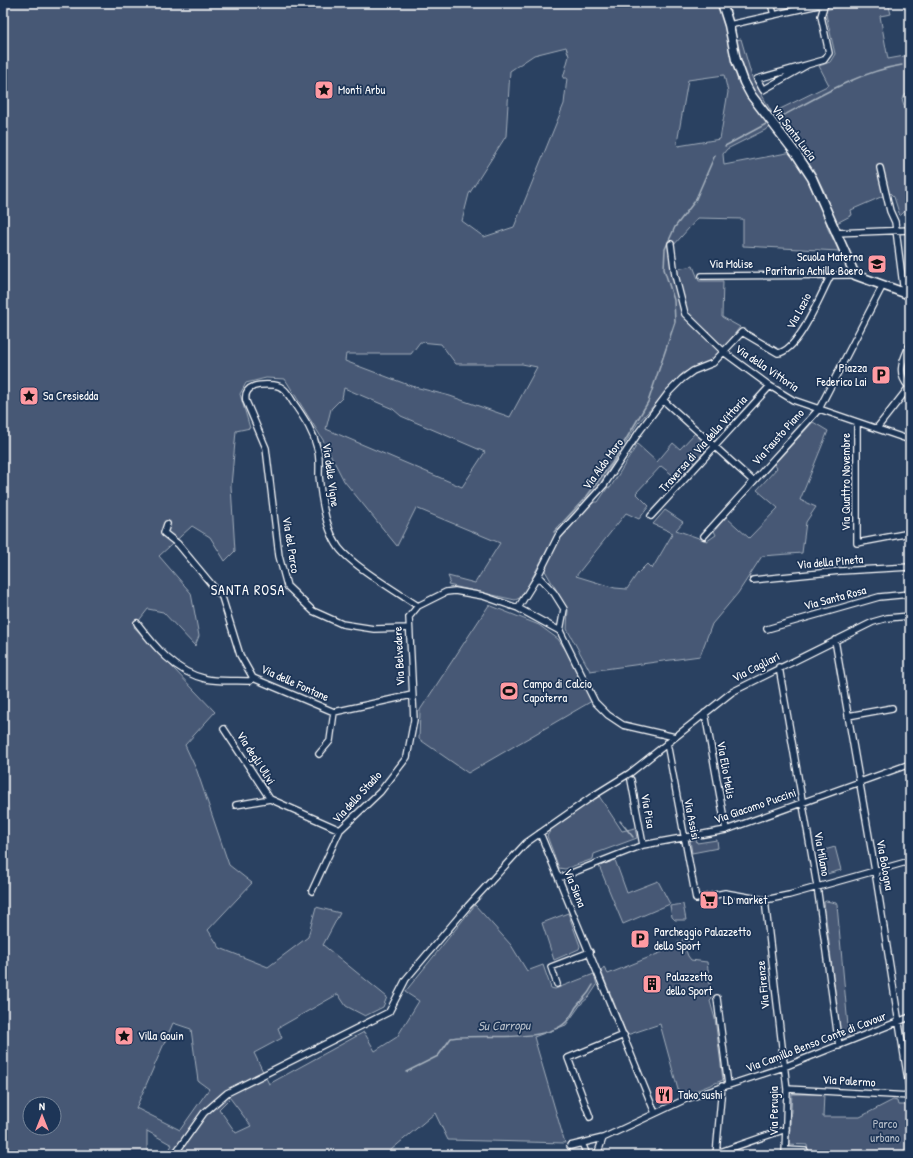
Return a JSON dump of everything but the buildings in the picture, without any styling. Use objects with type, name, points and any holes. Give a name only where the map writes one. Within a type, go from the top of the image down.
[{"type":"street","name":"Via Santa Lucia","points":[[722,3],[729,25],[736,60],[744,82],[762,110],[797,155],[812,178],[835,233],[855,275]]},
{"type":"street","points":[[771,3],[774,15]]},
{"type":"street","points":[[729,25],[826,3]]},
{"type":"street","points":[[820,16],[826,3]]},
{"type":"street","points":[[807,65],[763,90],[757,79],[824,60],[829,53],[820,16],[810,7]]},
{"type":"street","points":[[880,168],[896,230],[907,294]]},
{"type":"street","points":[[835,233],[910,230]]},
{"type":"street","name":"Via della Vittoria","points":[[672,244],[675,275],[684,314],[725,352],[770,386],[793,400],[910,440]]},
{"type":"street","name":"Via Lazio","points":[[725,352],[742,332],[778,353],[787,350],[800,336],[830,275]]},
{"type":"street","points":[[855,275],[907,294]]},
{"type":"street","name":"Via Molise","points":[[702,276],[855,275]]},
{"type":"street","name":"Via Fausto Piano","points":[[704,536],[819,409],[883,285]]},
{"type":"street","points":[[877,428],[909,387],[903,377],[901,363],[910,344]]},
{"type":"street","name":"Via Aldo Moro","points":[[518,608],[538,576],[558,536],[604,486],[639,432],[664,400],[682,379],[693,371],[713,363],[725,352]]},
{"type":"street","name":"Via delle Vigne","points":[[246,401],[246,392],[254,386],[275,385],[284,388],[312,431],[318,449],[321,499],[332,536],[340,548],[358,565],[418,606]]},
{"type":"street","name":"Traversa di Via della Vittoria","points":[[651,516],[770,386]]},
{"type":"street","name":"Via Fausto Piano","points":[[664,400],[753,481]]},
{"type":"street","name":"Via del Parco","points":[[246,401],[266,448],[279,556],[287,586],[313,611],[342,624],[374,629],[408,628]]},
{"type":"street","name":"Via Quattro Novembre","points":[[857,422],[857,543],[910,534]]},
{"type":"street","name":"Via delle Fontane","points":[[167,524],[164,533],[178,544],[222,597],[240,655],[252,678],[334,712],[412,695]]},
{"type":"street","name":"Via della Pineta","points":[[753,580],[840,571],[910,567]]},
{"type":"street","points":[[538,576],[554,593],[564,609],[560,631]]},
{"type":"street","points":[[418,606],[446,592],[455,591],[483,596],[518,608],[560,631],[595,702],[608,715],[623,725],[675,736]]},
{"type":"street","name":"Via Santa Rosa","points":[[767,629],[879,597],[910,594]]},
{"type":"street","name":"Via Belvedere","points":[[412,695],[408,617],[418,606]]},
{"type":"street","name":"Via Cagliari","points":[[174,1155],[204,1113],[227,1093],[389,1012],[406,979],[468,906],[526,843],[593,796],[630,773],[732,692],[779,667],[873,622],[887,618],[910,616]]},
{"type":"street","points":[[136,623],[159,652],[186,671],[206,679],[250,681],[252,678]]},
{"type":"street","name":"Via Bologna","points":[[835,640],[875,870],[910,1094]]},
{"type":"street","name":"Via Milano","points":[[779,667],[817,886],[839,1046]]},
{"type":"street","name":"Via dello Stadio","points":[[312,891],[340,830],[380,792],[408,757],[414,720],[412,695]]},
{"type":"street","points":[[848,716],[892,708]]},
{"type":"street","points":[[319,754],[330,741],[334,712]]},
{"type":"street","name":"Via Elio Melis","points":[[705,713],[726,830]]},
{"type":"street","name":"Via degli Ulivi","points":[[224,729],[270,799],[340,830]]},
{"type":"street","name":"Via Assisi","points":[[667,743],[696,899],[725,893],[765,900]]},
{"type":"street","name":"Via Giacomo Puccini","points":[[559,878],[643,845],[726,830],[859,781],[910,764]]},
{"type":"street","name":"Via Pisa","points":[[632,780],[643,845]]},
{"type":"street","name":"Via degli Ulivi","points":[[236,805],[270,799]]},
{"type":"street","name":"Via Siena","points":[[540,833],[656,1113]]},
{"type":"street","points":[[765,900],[789,895],[910,861]]},
{"type":"street","name":"Via Firenze","points":[[765,900],[784,1067]]},
{"type":"street","points":[[557,984],[551,967],[590,952]]},
{"type":"street","points":[[718,998],[728,1085]]},
{"type":"street","name":"Via Camillo Benso Conte di Cavour","points":[[570,1146],[603,1138],[656,1113],[722,1086],[746,1081],[839,1046],[910,1017]]},
{"type":"street","points":[[590,1117],[568,1058],[624,1035]]},
{"type":"street","name":"Via Perugia","points":[[784,1067],[787,1089],[785,1152]]},
{"type":"street","points":[[722,1086],[717,1154],[786,1129]]},
{"type":"street","name":"Via Palermo","points":[[787,1089],[910,1094]]},
{"type":"street","points":[[597,1155],[603,1138]]},
{"type":"street","points":[[582,1143],[587,1155]]},
{"type":"street","points":[[785,1152],[805,1150]]},
{"type":"green space","points":[[3,3],[718,3],[723,16],[729,47],[771,127],[727,149],[723,154],[724,165],[792,152],[810,182],[825,217],[828,229],[839,251],[743,246],[743,219],[698,218],[673,246],[670,246],[671,270],[693,266],[699,281],[723,281],[722,317],[740,327],[715,359],[683,373],[638,423],[600,484],[555,535],[522,597],[515,600],[448,585],[450,581],[448,576],[475,583],[500,543],[416,508],[397,546],[344,481],[323,440],[285,379],[266,378],[246,383],[240,394],[250,428],[236,431],[231,486],[235,551],[225,561],[210,537],[192,526],[159,556],[191,593],[199,636],[195,646],[163,612],[148,609],[134,627],[215,712],[185,745],[197,771],[229,865],[252,883],[208,930],[220,948],[268,967],[308,937],[316,907],[340,913],[323,945],[387,997],[383,1007],[365,1016],[346,1006],[338,994],[278,1028],[282,1038],[254,1053],[269,1084],[364,1032],[375,1051],[397,1037],[419,1001],[405,992],[475,905],[511,945],[527,971],[543,965],[551,988],[555,989],[594,974],[597,985],[566,1025],[534,1037],[565,1143],[448,1140],[435,1113],[385,1155],[166,1155],[172,1145],[147,1131],[147,1155],[3,1155]],"holes":[[[566,47],[569,56],[563,78],[567,78],[564,104],[514,227],[484,237],[462,221],[469,194],[506,136],[510,71],[534,55]],[[724,75],[728,92],[720,139],[678,146],[677,143],[688,80]],[[420,342],[441,344],[456,364],[522,364],[537,367],[510,417],[450,396],[411,386],[345,361],[346,354],[411,354]],[[344,388],[393,409],[401,416],[485,452],[462,487],[326,429],[331,409],[342,398]],[[173,1023],[191,1029],[198,1081],[209,1089],[180,1130],[136,1108]],[[230,1098],[251,1126],[236,1133],[219,1109]]]},
{"type":"green space","points":[[855,3],[888,3],[891,14],[880,16],[888,59],[910,55],[910,91],[902,99],[910,124],[910,206],[900,216],[894,197],[890,193],[851,210],[852,215],[835,224],[824,191],[814,171],[751,89],[741,68],[735,40],[741,39],[752,77],[772,113],[829,85],[819,66],[830,62],[835,54],[825,10]]},
{"type":"green space","points":[[910,351],[910,383],[904,365]]},
{"type":"green space","points":[[813,422],[828,431],[800,500],[816,507],[806,522],[802,553],[762,556],[738,593],[712,624],[700,656],[590,671],[567,629],[568,610],[544,569],[561,536],[594,502],[598,502],[608,487],[610,488],[635,448],[636,443],[657,462],[673,443],[680,449],[695,433],[709,447],[679,480],[661,466],[636,493],[649,506],[639,519],[626,513],[576,576],[615,588],[627,589],[637,574],[647,564],[652,569],[673,533],[653,524],[665,510],[683,522],[676,530],[707,541],[716,535],[714,531],[726,517],[749,538],[778,508],[757,490],[777,468],[774,464]]},
{"type":"green space","name":"Campo di Calcio Capoterra","points":[[489,605],[539,625],[558,639],[567,652],[592,701],[468,773],[419,739],[420,710]]},
{"type":"green space","points":[[599,796],[622,831],[635,828],[637,838],[594,854],[593,859],[565,869],[559,868],[547,836],[552,828]]},
{"type":"green space","points":[[696,839],[697,843],[717,840],[718,848],[692,853],[690,840]]},
{"type":"green space","points":[[835,847],[841,870],[827,874],[821,851]]},
{"type":"green space","points":[[615,860],[627,893],[658,881],[670,904],[623,924],[599,866]]},
{"type":"green space","points":[[824,902],[836,903],[837,905],[849,1037],[841,1040]]},
{"type":"green space","points":[[683,904],[686,920],[675,920],[672,917],[670,906]]},
{"type":"green space","points":[[568,913],[580,946],[579,949],[554,960],[542,923]]},
{"type":"green space","points":[[685,937],[689,944],[685,948],[691,960],[707,962],[712,999],[710,1001],[715,1019],[723,1080],[680,1097],[660,1024],[627,1035],[601,971],[604,967],[608,974],[677,946],[678,942],[681,942]]},
{"type":"green space","name":"Parco urbano","points":[[792,1094],[824,1094],[823,1117],[860,1117],[893,1100],[897,1101],[898,1105],[910,1105],[910,1155],[789,1155],[808,1154],[807,1145],[789,1144]]},
{"type":"waterway","points":[[775,120],[821,95],[853,80],[902,65]]},
{"type":"waterway","points":[[725,146],[766,124]]},
{"type":"waterway","points":[[554,532],[587,496],[612,463],[648,402],[675,322],[674,300],[664,269],[665,249],[675,227],[695,201],[715,155]]},
{"type":"waterway","points":[[620,821],[633,837]]},
{"type":"waterway","name":"Su Carropu","points":[[406,1072],[438,1056],[451,1038],[528,1035],[556,1029],[566,1022],[593,985]]},
{"type":"place","name":"Monti Arbu","points":[[324,90]]},
{"type":"place","name":"Scuola Materna Paritaria Achille Boero","points":[[877,264]]},
{"type":"place","name":"Piazza Federico Lai","points":[[881,375]]},
{"type":"place","name":"Sa Cresiedda","points":[[29,396]]},
{"type":"place","name":"Campo di Calcio Capoterra","points":[[509,691]]},
{"type":"place","name":"LD market","points":[[709,900]]},
{"type":"place","name":"Parcheggio Palazzetto dello Sport","points":[[640,939]]},
{"type":"place","name":"Palazzetto dello Sport","points":[[652,984]]},
{"type":"place","name":"Villa Gouin","points":[[124,1036]]},
{"type":"place","name":"Tako sushi","points":[[664,1095]]},
{"type":"district","name":"SANTA ROSA","points":[[248,590]]}]
